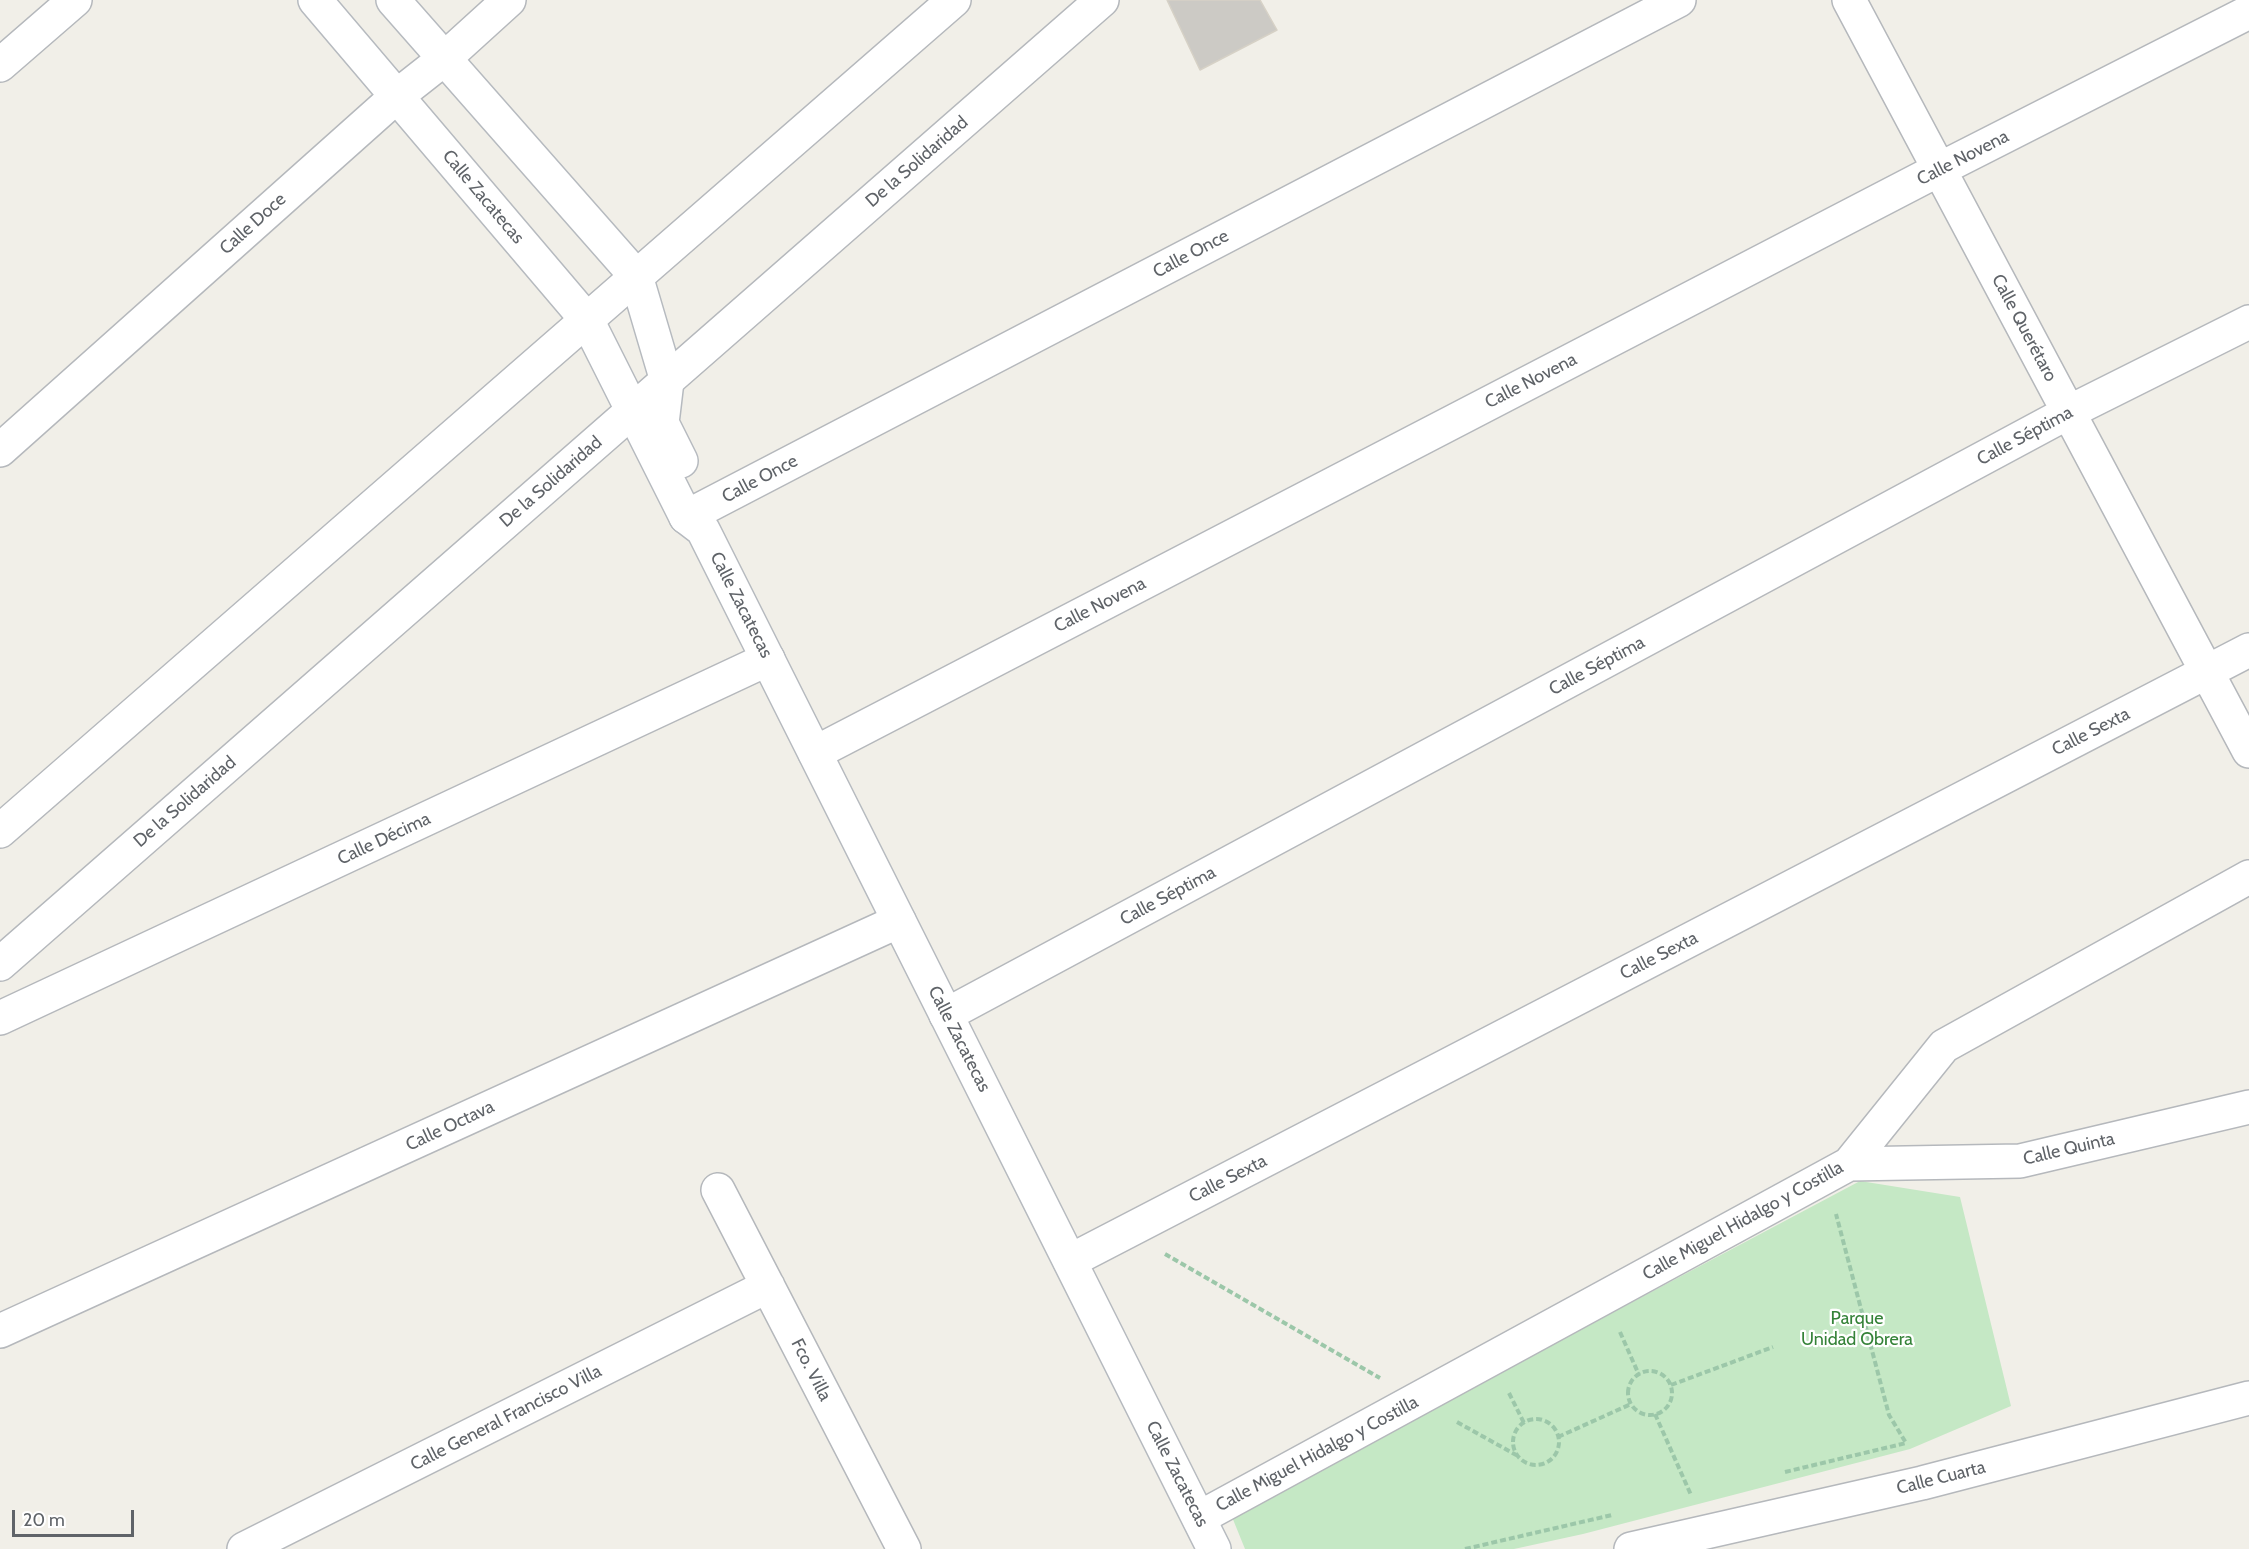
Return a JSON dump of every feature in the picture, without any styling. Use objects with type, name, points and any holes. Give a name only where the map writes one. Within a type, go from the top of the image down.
[{"type":"street","points":[[0,65],[75,0]]},
{"type":"street","name":"Calle Zacatecas","points":[[315,0],[587,320],[631,412],[697,519],[1214,1549]]},
{"type":"street","name":"Calle Zacatecas","points":[[393,0],[636,276],[667,381],[663,423],[697,519]]},
{"type":"street","name":"Calle Doce","points":[[0,450],[508,0]]},
{"type":"street","points":[[0,831],[954,0]]},
{"type":"street","name":"De la Solidaridad","points":[[0,964],[1102,0]]},
{"type":"street","name":"Calle Once","points":[[697,519],[1678,0]]},
{"type":"street","name":"Calle Querétaro","points":[[1850,0],[2249,752]]},
{"type":"street","name":"Calle Novena","points":[[815,753],[1940,169],[2249,12]]},
{"type":"street","name":"Calle Séptima","points":[[946,1015],[2069,412],[2249,322]]},
{"type":"street","name":"Calle Sexta","points":[[1070,1261],[2249,650]]},
{"type":"street","name":"Calle Décima","points":[[0,1018],[768,659]]},
{"type":"street","name":"Calle Miguel Hidalgo y Costilla","points":[[1198,1518],[1849,1164],[1944,1047],[2249,877]]},
{"type":"street","name":"Calle Octava","points":[[0,1331],[899,921]]},
{"type":"street","name":"Calle Quinta","points":[[1849,1164],[2020,1161],[2249,1107]]},
{"type":"street","name":"Fco. Villa","points":[[718,1190],[897,1547]]},
{"type":"street","name":"Calle General Francisco Villa","points":[[244,1549],[768,1286]]},
{"type":"street","name":"Calle Cuarta","points":[[1631,1549],[1922,1483],[2249,1398]]},
{"type":"path","points":[[1782,1473],[1906,1443],[1890,1415],[1834,1207]]},
{"type":"path","points":[[1160,1251],[1385,1380]]},
{"type":"path","points":[[1620,1331],[1639,1375]]},
{"type":"path","points":[[1671,1386],[1773,1347]]},
{"type":"path","points":[[1651,1371],[1657,1373],[1664,1376],[1671,1386],[1671,1401],[1662,1412],[1641,1413],[1631,1404],[1629,1391],[1633,1379],[1639,1375],[1651,1371]]},
{"type":"path","points":[[1507,1387],[1524,1423]]},
{"type":"path","points":[[1558,1437],[1631,1404]]},
{"type":"path","points":[[1655,1414],[1691,1495]]},
{"type":"path","points":[[1456,1421],[1528,1464],[1541,1465],[1548,1462],[1558,1449],[1558,1437],[1553,1427],[1547,1422],[1531,1420],[1524,1423],[1514,1435],[1514,1450],[1518,1456]]},
{"type":"path","points":[[1680,1498],[1702,1492]]},
{"type":"path","points":[[1465,1549],[1613,1514]]},
{"type":"green space","name":"Parque Unidad Obrera","points":[[1860,1181],[1960,1197],[2011,1406],[1910,1449],[1583,1534],[1514,1549],[1245,1549],[1230,1512],[1252,1504]]},
{"type":"building","points":[[1167,0],[1260,0],[1277,30],[1200,70]]}]
